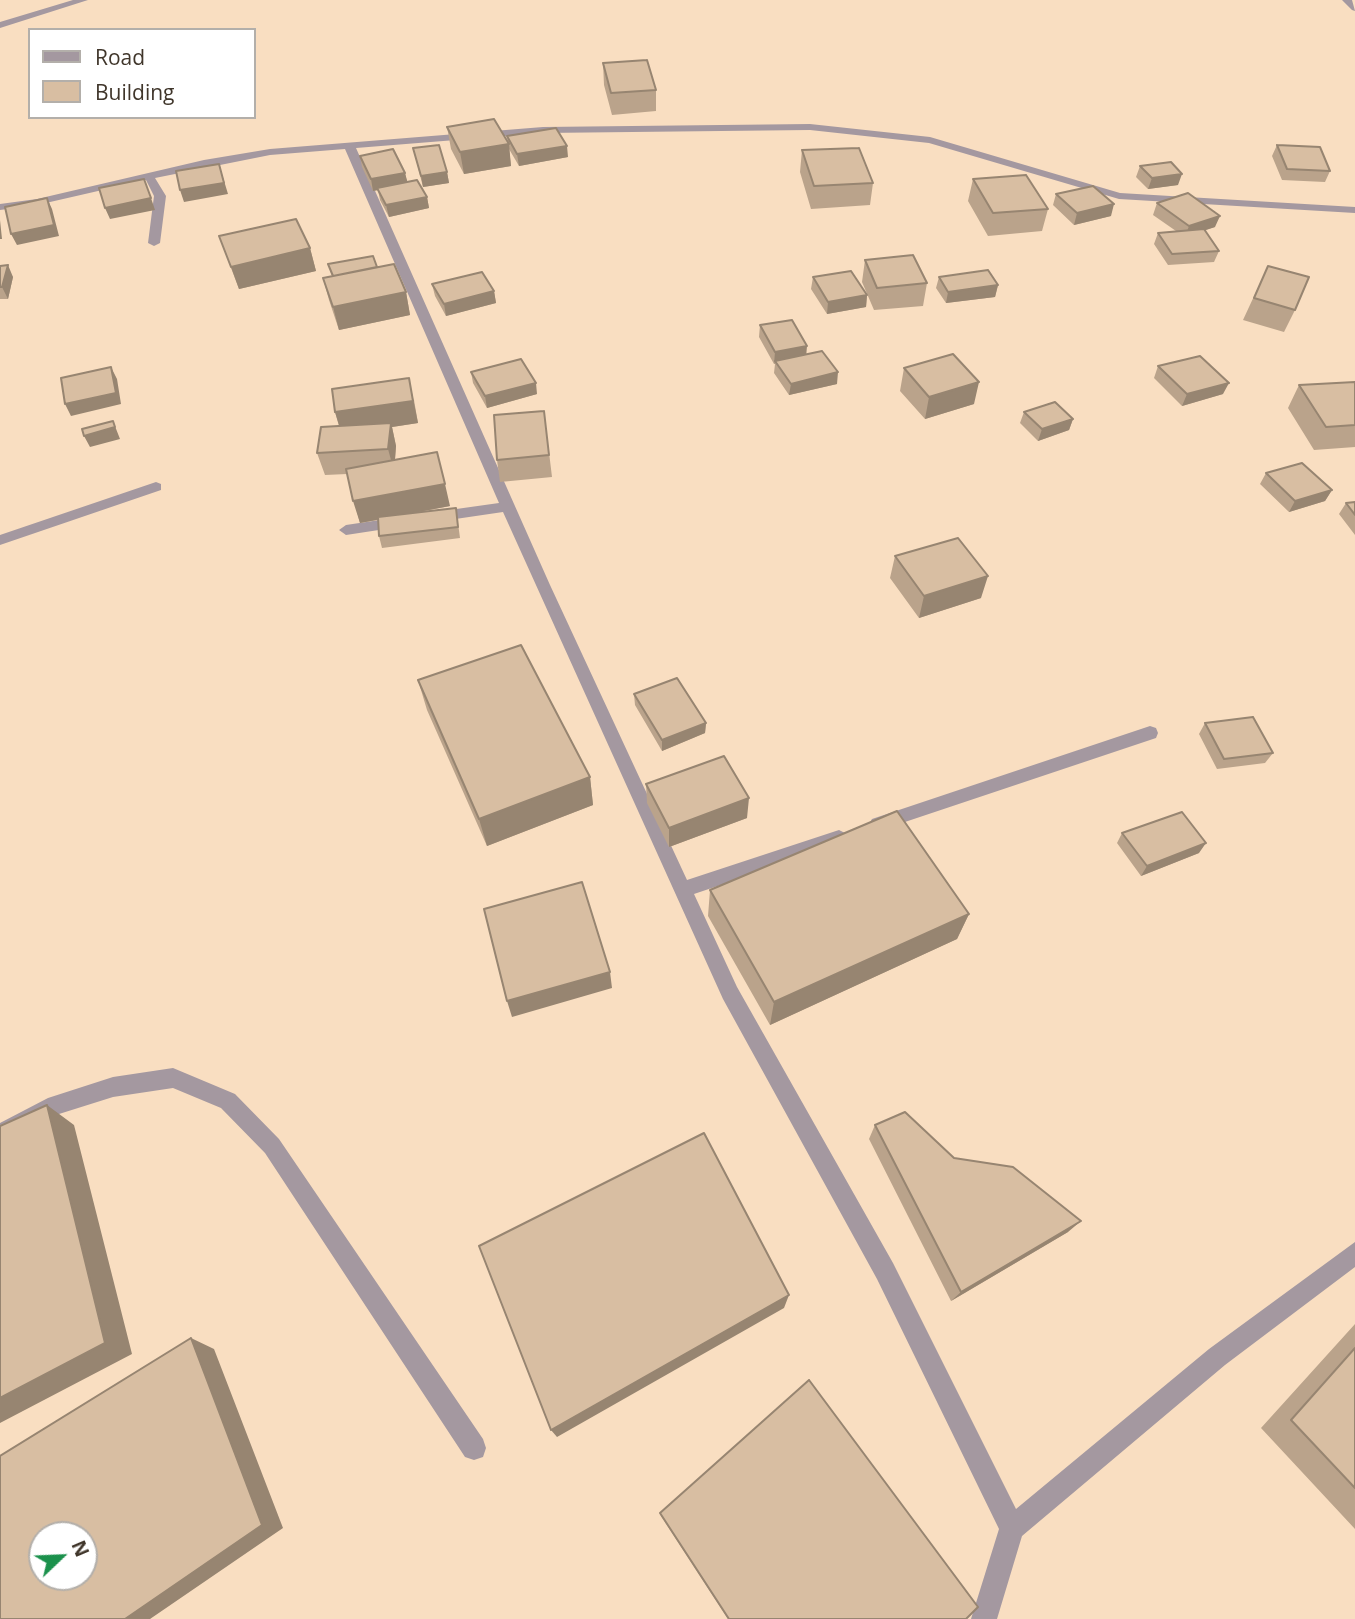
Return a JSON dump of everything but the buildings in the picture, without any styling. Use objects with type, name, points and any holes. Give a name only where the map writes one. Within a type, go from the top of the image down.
[{"type":"street","points":[[0,24],[82,0]]},
{"type":"street","points":[[1346,0],[1355,8]]},
{"type":"street","points":[[0,207],[37,202],[204,163],[270,152],[542,131],[810,127],[930,141],[1119,195],[1352,209],[1355,223]]},
{"type":"street","points":[[349,145],[508,506],[730,993],[884,1272],[1012,1528]]},
{"type":"street","points":[[149,176],[160,196],[154,243]]},
{"type":"street","points":[[0,540],[156,487]]},
{"type":"street","points":[[346,530],[508,506]]},
{"type":"street","points":[[682,890],[1150,733]]},
{"type":"street","points":[[0,1134],[55,1105],[113,1087],[173,1078],[228,1101],[272,1146],[474,1448]]},
{"type":"street","points":[[984,1619],[1012,1528],[1217,1357],[1355,1253]]}]
